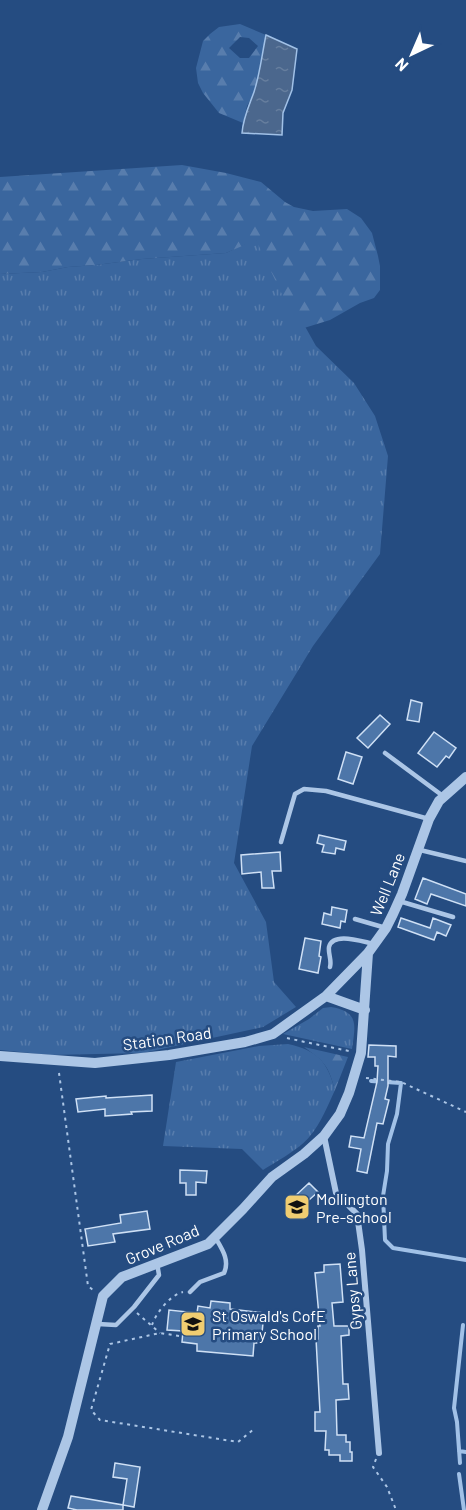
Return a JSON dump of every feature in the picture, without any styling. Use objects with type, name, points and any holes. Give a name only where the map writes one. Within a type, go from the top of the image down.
[{"type":"street","name":"Well Lane","points":[[326,996],[371,948],[386,928],[399,901],[429,819],[443,796],[466,777]]},
{"type":"street","name":"Grove Road","points":[[103,1296],[122,1277],[208,1244],[272,1178],[324,1136],[340,1114],[361,1053],[365,984],[371,948]]},
{"type":"street","points":[[326,996],[365,1011]]},
{"type":"street","name":"Station Road","points":[[0,1056],[95,1063],[169,1055],[245,1042],[273,1034],[326,996]]},
{"type":"street","name":"Gypsy Lane","points":[[324,1136],[336,1193],[357,1214],[379,1453]]},
{"type":"street","points":[[42,1510],[68,1437],[103,1296]]},
{"type":"lane","points":[[385,753],[443,796]]},
{"type":"lane","points":[[281,842],[295,794],[304,789],[326,791],[429,819]]},
{"type":"lane","points":[[417,849],[466,861]]},
{"type":"lane","points":[[399,901],[453,917]]},
{"type":"lane","points":[[355,919],[386,928]]},
{"type":"lane","points":[[330,967],[329,947],[332,941],[347,938],[371,948]]},
{"type":"lane","points":[[190,1292],[200,1282],[224,1273],[227,1266],[225,1255],[214,1237]]},
{"type":"lane","points":[[96,1324],[116,1325],[132,1309],[159,1275],[157,1263]]},
{"type":"path","points":[[273,1034],[361,1053]]},
{"type":"path","points":[[61,1061],[58,1074],[88,1286],[103,1296]]},
{"type":"path","points":[[354,1077],[401,1082],[466,1112]]},
{"type":"path","points":[[152,1325],[155,1316],[179,1292],[190,1292]]},
{"type":"path","points":[[132,1309],[160,1333]]},
{"type":"path","points":[[179,1336],[160,1333],[110,1344],[91,1410],[100,1420],[238,1442],[254,1429]]},
{"type":"path","points":[[379,1453],[373,1467],[387,1487],[396,1510]]},
{"type":"green space","points":[[240,24],[266,35],[255,91],[247,106],[243,123],[219,113],[198,83],[196,68],[203,41],[219,27]],"holes":[[[240,37],[249,38],[258,46],[249,58],[240,58],[229,48]]]},
{"type":"green space","points":[[182,165],[261,182],[294,207],[313,211],[347,209],[361,218],[372,233],[380,266],[380,290],[374,298],[330,320],[304,328],[290,311],[256,240],[226,253],[142,259],[42,272],[0,274],[0,177]]},
{"type":"green space","points":[[256,239],[316,346],[354,383],[375,416],[388,456],[380,554],[313,646],[252,746],[234,863],[266,922],[274,982],[296,1007],[263,1027],[143,1053],[50,1055],[0,1050],[0,274],[42,272],[142,259],[226,253]]},
{"type":"green space","points":[[331,1007],[347,1012],[354,1021],[352,1049],[283,1034],[323,1008]]},
{"type":"green space","points":[[288,1044],[307,1050],[320,1059],[325,1065],[335,1090],[318,1125],[300,1146],[263,1170],[242,1149],[163,1146],[176,1062],[259,1046]]},
{"type":"green space","points":[[304,1047],[348,1057],[335,1090],[325,1065]]},
{"type":"water","points":[[266,35],[297,49],[292,90],[283,113],[282,135],[242,133],[258,78]]},
{"type":"building","points":[[411,700],[422,703],[419,722],[407,720]]},
{"type":"building","points":[[380,715],[390,724],[368,748],[357,738]]},
{"type":"building","points":[[434,732],[456,748],[449,758],[446,756],[437,767],[418,753]]},
{"type":"building","points":[[346,752],[362,757],[353,784],[338,779]]},
{"type":"building","points":[[319,835],[346,841],[344,850],[336,848],[335,854],[322,852],[324,845],[317,843]]},
{"type":"building","points":[[280,852],[281,871],[272,871],[274,888],[262,888],[261,872],[242,874],[241,855]]},
{"type":"building","points":[[423,878],[466,894],[466,906],[431,894],[427,904],[415,899]]},
{"type":"building","points":[[332,907],[347,910],[345,922],[341,921],[340,928],[322,924],[324,913],[331,915]]},
{"type":"building","points":[[401,918],[430,928],[433,918],[451,925],[446,936],[437,932],[434,940],[398,927]]},
{"type":"building","points":[[305,938],[321,941],[318,973],[299,969]]},
{"type":"building","points":[[369,1045],[396,1046],[396,1057],[388,1056],[388,1086],[385,1099],[389,1100],[383,1124],[377,1123],[367,1173],[357,1171],[361,1149],[349,1147],[351,1136],[364,1138],[377,1082],[378,1066],[375,1066],[375,1057],[368,1057]]},
{"type":"building","points":[[152,1095],[152,1111],[105,1116],[105,1109],[78,1112],[76,1099],[106,1096],[106,1098]]},
{"type":"building","points":[[180,1170],[207,1171],[206,1183],[196,1182],[196,1195],[186,1195],[186,1183],[180,1183]]},
{"type":"building","points":[[309,1183],[318,1192],[301,1207],[293,1198]]},
{"type":"building","points":[[147,1211],[150,1229],[113,1234],[115,1242],[88,1246],[85,1229],[121,1223],[120,1215]]},
{"type":"building","points":[[340,1264],[343,1302],[332,1303],[334,1326],[349,1326],[349,1335],[341,1336],[343,1384],[348,1384],[349,1399],[336,1400],[337,1435],[346,1435],[346,1442],[350,1442],[352,1461],[340,1461],[340,1455],[329,1455],[329,1450],[325,1450],[326,1431],[315,1431],[315,1412],[320,1412],[316,1339],[318,1339],[318,1326],[320,1326],[315,1273],[324,1272],[324,1265]]},
{"type":"building","points":[[211,1301],[230,1303],[230,1309],[264,1313],[261,1343],[254,1343],[253,1356],[197,1351],[197,1344],[182,1342],[183,1331],[167,1330],[169,1310],[197,1313],[198,1306],[210,1308]]},
{"type":"building","points":[[115,1463],[140,1467],[134,1507],[123,1505],[127,1479],[113,1477]]},
{"type":"building","points":[[71,1496],[123,1505],[123,1510],[68,1508]]},
{"type":"waterway","points":[[371,1081],[401,1083],[397,1114],[388,1144],[383,1196],[385,1240],[393,1248],[466,1260]]},
{"type":"waterway","points":[[460,1463],[454,1408],[463,1325]]},
{"type":"waterway","points":[[459,1451],[466,1452]]},
{"type":"waterway","points":[[459,1474],[464,1510]]},
{"type":"place","name":"Mollington Pre-school","points":[[297,1207]]},
{"type":"place","name":"St Oswald's CofE Primary School","points":[[193,1324]]}]
